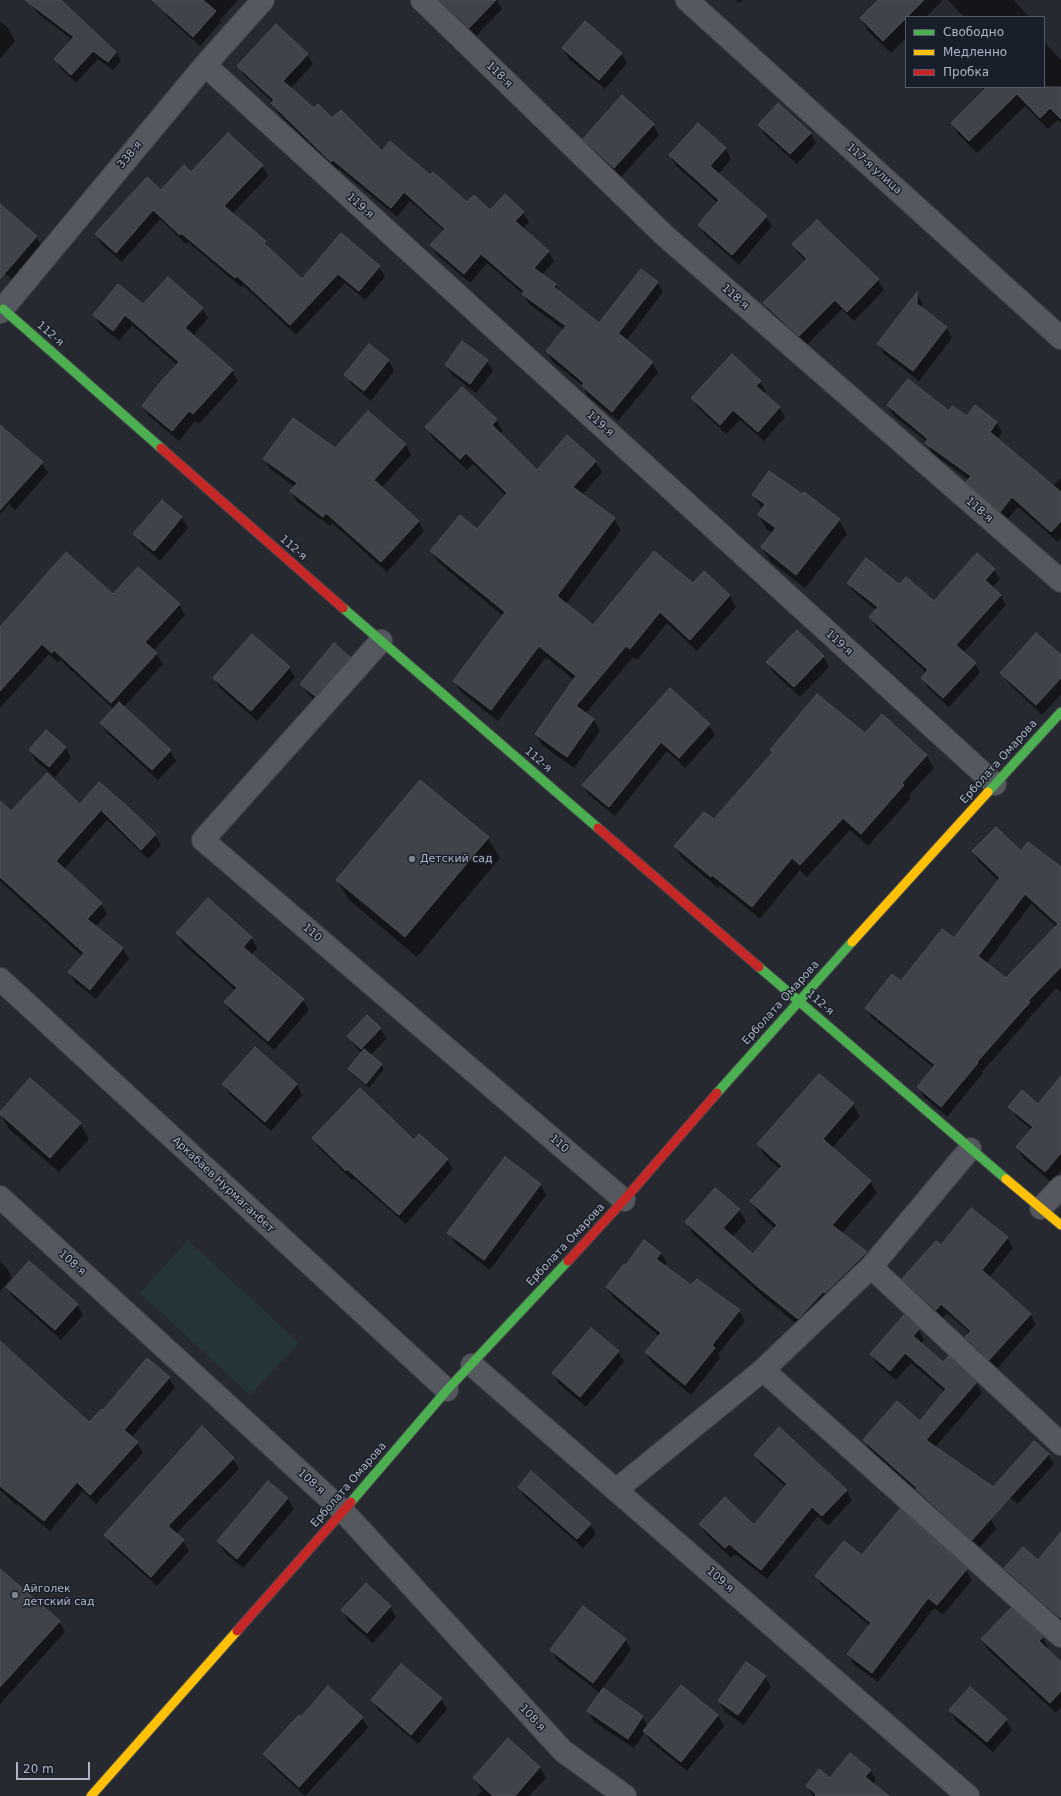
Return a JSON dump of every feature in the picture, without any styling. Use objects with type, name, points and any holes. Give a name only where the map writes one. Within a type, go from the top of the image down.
[{"type":"street","name":"338-я","points":[[2,310],[205,65],[262,0]]},
{"type":"street","name":"118-я","points":[[422,0],[664,235],[1061,581]]},
{"type":"street","name":"117-я улица","points":[[687,0],[1061,338]]},
{"type":"street","name":"119-я","points":[[205,65],[995,784]]},
{"type":"street","name":"112-я","points":[[2,310],[381,641],[970,1149],[1061,1225]]},
{"type":"street","name":"110","points":[[381,641],[203,840],[624,1200]]},
{"type":"street","name":"Ерболата Омарова","points":[[91,1796],[343,1511],[447,1390],[472,1365],[624,1200],[799,1000],[1061,712]]},
{"type":"street","name":"Аркабаев Нурмаганбет","points":[[0,979],[447,1390]]},
{"type":"street","points":[[616,1490],[763,1370],[871,1267],[970,1149]]},
{"type":"street","points":[[1042,1208],[1061,1187]]},
{"type":"street","name":"108-я","points":[[0,1197],[343,1511],[563,1751],[625,1796]]},
{"type":"street","points":[[871,1267],[1061,1444]]},
{"type":"street","name":"109-я","points":[[472,1365],[968,1796]]},
{"type":"street","points":[[763,1370],[1061,1636]]},
{"type":"shaded area","points":[[188,1240],[299,1343],[250,1395],[140,1293]]},
{"type":"building","points":[[25,0],[61,0],[116,52],[108,62],[93,51],[71,75],[54,59],[74,37]]},
{"type":"building","points":[[152,0],[203,0],[216,11],[193,37]]},
{"type":"building","points":[[440,0],[496,0],[469,28]]},
{"type":"building","points":[[878,0],[924,0],[908,16],[905,16],[905,19],[883,41],[860,18]]},
{"type":"building","points":[[585,21],[622,53],[599,80],[562,48]]},
{"type":"building","points":[[276,24],[308,54],[283,81],[314,108],[318,104],[332,118],[341,110],[382,151],[390,141],[430,175],[433,172],[467,202],[474,195],[490,210],[505,194],[524,212],[515,221],[549,251],[534,268],[556,284],[554,287],[599,323],[641,269],[658,282],[618,333],[653,362],[612,412],[582,386],[584,383],[546,351],[566,326],[522,294],[524,291],[481,254],[464,274],[430,245],[445,229],[404,192],[391,208],[333,160],[331,162],[271,103],[274,100],[237,66]]},
{"type":"building","points":[[1061,87],[1061,119],[1050,108],[1040,118],[1017,94],[969,141],[951,123],[986,88]]},
{"type":"building","points":[[622,95],[654,124],[614,168],[583,139]]},
{"type":"building","points":[[778,103],[811,133],[790,154],[758,125]]},
{"type":"building","points":[[698,123],[726,148],[710,166],[767,216],[732,255],[698,225],[719,200],[669,155]]},
{"type":"building","points":[[228,133],[263,165],[224,206],[266,241],[264,243],[302,279],[341,233],[380,266],[359,291],[338,274],[290,325],[237,276],[235,278],[181,233],[180,235],[153,210],[116,253],[95,234],[147,177],[161,190],[184,165],[191,172]]},
{"type":"building","points":[[0,204],[37,236],[0,279]]},
{"type":"building","points":[[817,220],[879,279],[847,312],[835,300],[799,336],[763,303],[807,259],[792,244]]},
{"type":"building","points":[[168,277],[203,308],[185,328],[233,370],[193,414],[189,411],[172,431],[142,406],[179,362],[125,315],[113,331],[93,315],[118,284],[143,304]]},
{"type":"building","points":[[917,292],[917,304],[947,327],[913,371],[877,344]]},
{"type":"building","points":[[462,341],[488,360],[470,384],[445,365]]},
{"type":"building","points":[[369,344],[389,360],[364,391],[344,375]]},
{"type":"building","points":[[732,354],[761,381],[756,386],[780,407],[758,432],[733,410],[720,425],[691,398]]},
{"type":"building","points":[[908,379],[949,411],[952,406],[967,416],[975,405],[997,422],[990,432],[1061,492],[1061,521],[1051,532],[1012,497],[1000,512],[966,482],[971,476],[925,443],[928,439],[887,405]]},
{"type":"building","points":[[462,387],[497,419],[492,425],[537,470],[567,435],[596,461],[573,487],[615,518],[557,596],[593,625],[654,551],[693,583],[704,571],[730,595],[690,640],[660,612],[630,649],[626,646],[576,706],[594,719],[567,757],[535,734],[576,676],[539,646],[491,710],[453,681],[505,612],[430,551],[460,515],[477,529],[507,493],[466,453],[460,459],[425,427]]},
{"type":"building","points":[[368,411],[406,444],[374,480],[419,521],[381,562],[326,513],[323,517],[290,491],[297,483],[263,459],[293,418],[335,448]]},
{"type":"building","points":[[0,425],[43,462],[0,510]]},
{"type":"building","points":[[769,471],[802,494],[804,492],[840,519],[796,575],[761,547],[776,528],[758,515],[765,504],[752,495]]},
{"type":"building","points":[[162,500],[182,517],[154,551],[133,534]]},
{"type":"building","points":[[66,552],[113,594],[138,567],[180,604],[145,642],[157,653],[111,703],[54,650],[52,653],[42,644],[0,691],[0,627]]},
{"type":"building","points":[[977,553],[995,569],[985,580],[1001,595],[956,645],[976,663],[943,698],[921,678],[928,670],[869,617],[878,607],[847,583],[866,558],[899,584],[906,577],[934,601]]},
{"type":"building","points":[[797,630],[824,656],[794,687],[766,662]]},
{"type":"building","points":[[1036,633],[1061,655],[1061,678],[1036,705],[1000,673]]},
{"type":"building","points":[[252,634],[290,667],[251,711],[213,678]]},
{"type":"building","points":[[334,643],[350,657],[315,696],[300,684]]},
{"type":"building","points":[[670,688],[710,724],[679,758],[661,742],[609,807],[582,785]]},
{"type":"building","points":[[817,694],[865,733],[882,714],[927,755],[902,783],[904,785],[861,834],[843,818],[800,865],[792,858],[752,907],[712,875],[711,877],[674,846],[704,812],[714,819],[773,752],[770,750]]},
{"type":"building","points":[[119,702],[171,750],[152,770],[100,723]]},
{"type":"building","points":[[46,730],[66,747],[49,767],[29,750]]},
{"type":"building","points":[[47,773],[80,804],[99,782],[156,834],[141,850],[101,810],[56,861],[102,903],[87,919],[123,948],[90,990],[68,972],[84,953],[0,877],[0,801],[11,811]]},
{"type":"building","name":"Детский сад","points":[[420,780],[489,837],[405,937],[336,880]]},
{"type":"building","points":[[996,827],[1021,851],[1028,842],[1061,867],[1061,967],[1028,1001],[1030,1002],[977,1062],[978,1063],[941,1107],[917,1087],[935,1065],[865,1008],[892,974],[901,981],[942,929],[954,938],[1000,878],[972,851]],"holes":[[[1025,894],[1058,924],[1006,978],[978,956]]]},
{"type":"building","points":[[208,898],[252,937],[243,947],[304,999],[268,1041],[224,1002],[237,988],[176,933]]},
{"type":"building","points":[[367,1015],[381,1028],[361,1049],[347,1036]]},
{"type":"building","points":[[255,1047],[297,1084],[265,1122],[222,1084]]},
{"type":"building","points":[[364,1049],[382,1064],[366,1084],[348,1069]]},
{"type":"building","points":[[819,1074],[854,1103],[823,1139],[871,1181],[832,1225],[867,1252],[825,1293],[823,1292],[798,1319],[758,1287],[685,1222],[715,1188],[740,1209],[723,1228],[753,1254],[777,1225],[750,1201],[782,1166],[757,1144]]},
{"type":"building","points":[[1061,1076],[1061,1153],[1045,1172],[1016,1147],[1033,1127],[1008,1107],[1022,1090],[1038,1104]]},
{"type":"building","points":[[30,1078],[81,1123],[50,1158],[0,1114],[0,1112]]},
{"type":"building","points":[[360,1088],[414,1140],[419,1134],[448,1159],[399,1215],[347,1169],[346,1171],[312,1138]]},
{"type":"building","points":[[505,1157],[541,1184],[484,1260],[447,1233]]},
{"type":"building","points":[[971,1208],[1008,1237],[982,1270],[1031,1314],[989,1360],[965,1337],[971,1331],[941,1304],[936,1310],[902,1279],[936,1241],[941,1245]]},
{"type":"building","points":[[644,1240],[661,1253],[656,1259],[691,1285],[697,1279],[740,1310],[712,1345],[715,1348],[685,1385],[645,1352],[661,1333],[606,1287],[624,1264],[626,1265]]},
{"type":"building","points":[[29,1261],[78,1304],[55,1330],[6,1287]]},
{"type":"building","points":[[904,1315],[919,1329],[913,1336],[943,1362],[949,1356],[977,1382],[926,1440],[993,1487],[1034,1441],[1049,1454],[972,1540],[863,1440],[897,1401],[920,1421],[946,1389],[905,1353],[890,1371],[870,1354]]},
{"type":"building","points":[[591,1328],[619,1351],[580,1397],[552,1373]]},
{"type":"building","points":[[0,1341],[89,1422],[102,1409],[103,1410],[147,1358],[170,1377],[124,1430],[138,1442],[90,1495],[77,1482],[44,1521],[0,1486]]},
{"type":"building","points":[[202,1426],[234,1458],[168,1526],[184,1540],[151,1577],[104,1535]]},
{"type":"building","points":[[779,1427],[847,1490],[822,1516],[812,1507],[761,1570],[729,1544],[725,1548],[699,1524],[725,1497],[754,1525],[787,1484],[754,1455]]},
{"type":"building","points":[[531,1471],[591,1524],[577,1539],[518,1487]]},
{"type":"building","points":[[268,1481],[288,1498],[237,1559],[217,1541]]},
{"type":"building","points":[[900,1509],[967,1569],[937,1605],[928,1598],[872,1673],[847,1654],[871,1623],[815,1576],[844,1541],[862,1555]]},
{"type":"building","points":[[1061,1532],[1060,1618],[1004,1568],[1023,1547],[1038,1560]]},
{"type":"building","name":"Айголек детский сад","points":[[0,1569],[60,1621],[0,1687]]},
{"type":"building","points":[[366,1583],[391,1606],[367,1633],[341,1610]]},
{"type":"building","points":[[583,1606],[626,1639],[593,1683],[550,1650]]},
{"type":"building","points":[[1011,1608],[1043,1637],[1039,1641],[1061,1662],[1061,1691],[1050,1703],[981,1639]]},
{"type":"building","points":[[746,1662],[766,1676],[738,1715],[718,1701]]},
{"type":"building","points":[[401,1664],[442,1698],[411,1735],[371,1700]]},
{"type":"building","points":[[681,1685],[718,1715],[681,1762],[643,1731]]},
{"type":"building","points":[[328,1686],[363,1717],[299,1787],[263,1754],[299,1715],[301,1717]]},
{"type":"building","points":[[970,1687],[1007,1719],[987,1742],[949,1710]]},
{"type":"building","points":[[603,1688],[643,1716],[628,1739],[587,1711]]},
{"type":"building","points":[[508,1738],[540,1767],[515,1796],[493,1796],[473,1778]]},
{"type":"building","points":[[850,1753],[871,1770],[865,1777],[889,1796],[815,1796],[816,1794],[806,1786],[819,1769],[830,1778]]},
{"type":"traffic: fast","points":[[3,309],[161,448]]},
{"type":"traffic: fast","points":[[343,608],[598,828]]},
{"type":"traffic: fast","points":[[988,792],[1061,712]]},
{"type":"traffic: fast","points":[[717,1093],[852,942]]},
{"type":"traffic: fast","points":[[759,967],[1006,1179]]},
{"type":"traffic: fast","points":[[351,1502],[447,1390],[568,1261]]},
{"type":"traffic: slow","points":[[852,942],[988,792]]},
{"type":"traffic: slow","points":[[1006,1179],[1061,1225]]},
{"type":"traffic: slow","points":[[91,1796],[237,1631]]},
{"type":"traffic: jam","points":[[161,448],[343,608]]},
{"type":"traffic: jam","points":[[598,828],[759,967]]},
{"type":"traffic: jam","points":[[568,1261],[624,1200],[717,1093]]},
{"type":"traffic: jam","points":[[237,1631],[351,1502]]},
{"type":"place","name":"Детский сад","points":[[412,859]]},
{"type":"place","name":"Айголек детский сад","points":[[15,1595]]}]
